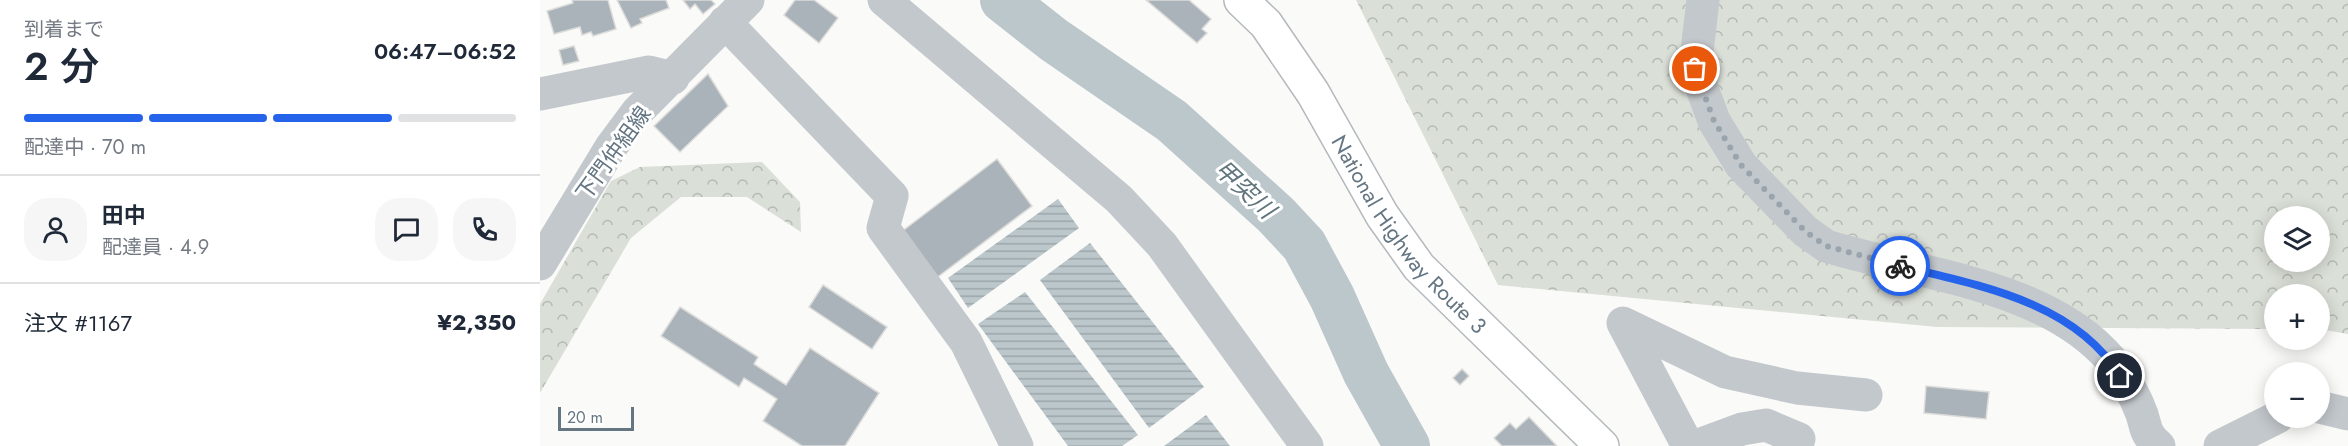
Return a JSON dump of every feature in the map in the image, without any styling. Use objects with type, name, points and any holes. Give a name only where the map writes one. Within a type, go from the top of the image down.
[{"type":"highway","name":"National Highway Route 3","points":[[1241,0],[1266,24],[1312,93],[1382,215],[1419,267],[1602,446]]},
{"type":"street","name":"下門仲組線","points":[[540,264],[548,229],[637,112],[748,0]]},
{"type":"street","points":[[884,0],[1119,199],[1162,245],[1307,446]]},
{"type":"street","points":[[1703,0],[1695,69],[1714,121],[1741,165],[1805,231],[1826,246],[2025,301],[2071,324],[2111,360],[2140,407],[2146,435],[2159,446]]},
{"type":"street","points":[[725,22],[892,196],[883,228],[966,342],[1017,446]]},
{"type":"street","points":[[540,94],[649,72],[673,78]]},
{"type":"street","points":[[1688,446],[1623,323],[1725,372],[1797,388],[1866,395]]},
{"type":"street","points":[[2330,410],[2348,414]]},
{"type":"street","points":[[2220,446],[2264,424]]},
{"type":"street","points":[[1696,446],[1742,429],[1766,425],[1799,439]]},
{"type":"green space","points":[[1356,0],[2348,0],[2348,334],[2330,331],[2330,284],[2264,284],[2264,329],[1937,327],[1498,285]]},
{"type":"green space","points":[[762,162],[800,202],[801,232],[747,197],[681,197],[631,238],[540,393],[540,304],[611,181],[640,167]]},
{"type":"shaded area","points":[[1058,199],[1079,228],[968,308],[948,278]]},
{"type":"shaded area","points":[[1090,243],[1204,387],[1149,428],[1040,280]]},
{"type":"shaded area","points":[[1025,292],[1138,435],[1122,446],[1068,446],[978,324]]},
{"type":"shaded area","points":[[1206,415],[1230,446],[1164,446]]},
{"type":"building","points":[[572,0],[608,0],[616,29],[593,36],[591,32],[582,35],[580,27],[554,34],[547,11],[573,3]]},
{"type":"building","points":[[617,0],[666,0],[669,8],[640,19],[642,23],[631,28]]},
{"type":"building","points":[[683,0],[711,0],[715,4],[703,14],[695,4],[690,9]]},
{"type":"building","points":[[795,0],[814,0],[838,18],[819,43],[784,15]]},
{"type":"building","points":[[1146,0],[1189,0],[1211,19],[1202,29],[1207,33],[1197,43]]},
{"type":"building","points":[[574,46],[579,61],[563,65],[559,50]]},
{"type":"building","points":[[708,74],[728,106],[680,152],[654,126]]},
{"type":"building","points":[[997,159],[1032,206],[927,285],[892,239]]},
{"type":"building","points":[[823,285],[887,327],[872,349],[809,307]]},
{"type":"building","points":[[680,307],[758,357],[754,364],[786,385],[810,348],[879,393],[845,446],[802,446],[763,421],[777,399],[744,378],[739,387],[661,336]]},
{"type":"building","points":[[1462,369],[1469,376],[1460,385],[1453,378]]},
{"type":"building","points":[[1926,386],[1989,392],[1986,419],[1924,413]]},
{"type":"building","points":[[1529,417],[1557,446],[1502,446],[1494,438],[1510,423],[1516,429]]},
{"type":"waterway","name":"甲突川","points":[[1003,0],[1054,40],[1172,121],[1276,215],[1304,245],[1332,297],[1366,373],[1407,446]]},
{"type":"way so far","points":[[1695,69],[1714,121],[1741,165],[1805,231],[1826,246],[1900,266]]},
{"type":"route","points":[[1900,266],[1950,278],[2025,301],[2071,324],[2111,360],[2120,376]]}]
